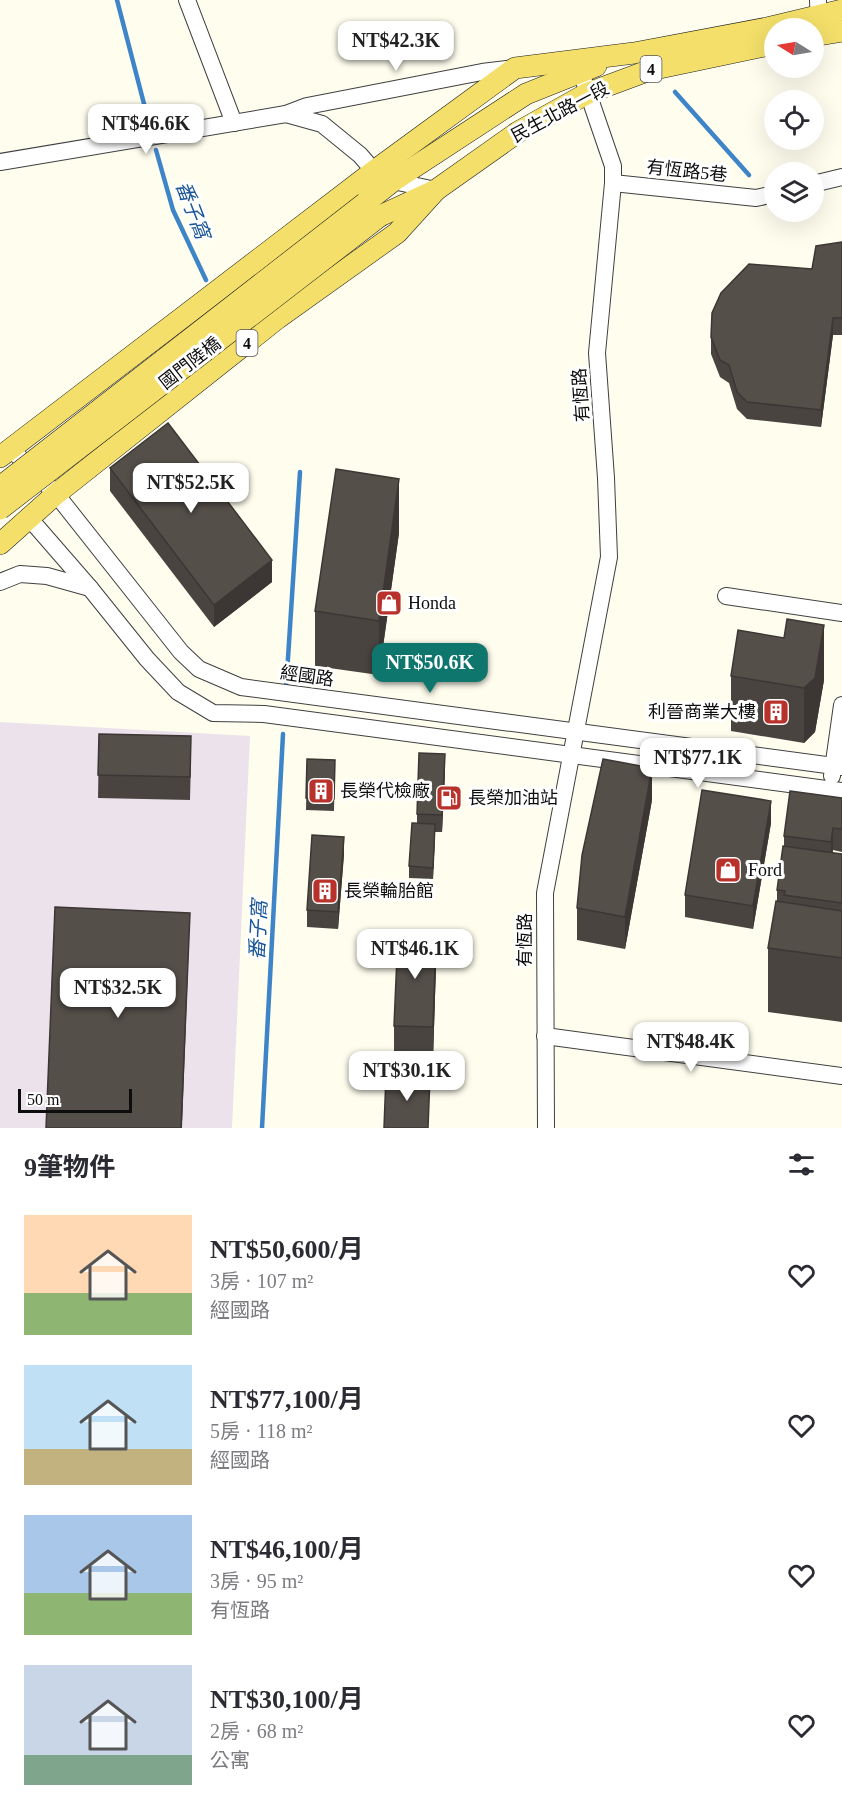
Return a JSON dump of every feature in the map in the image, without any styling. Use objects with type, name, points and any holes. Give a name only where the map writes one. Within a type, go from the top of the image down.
[{"type":"main road","name":"4","points":[[824,18],[842,10]]},
{"type":"main road","name":"4","points":[[824,24],[842,31]]},
{"type":"main road","name":"4","points":[[6,454],[374,171],[515,68],[579,65],[764,27]]},
{"type":"main road","name":"民生北路一段","points":[[436,190],[518,132],[588,93],[650,70],[764,46]]},
{"type":"main road","name":"4","points":[[526,94],[579,65]]},
{"type":"main road","points":[[515,68],[537,122]]},
{"type":"main road","name":"民生北路一段","points":[[373,209],[393,182],[526,94]]},
{"type":"main road","name":"4","points":[[373,209],[436,190]]},
{"type":"main road","name":"4","points":[[0,544],[56,494],[278,318],[397,233],[436,190]]},
{"type":"main road","name":"國門陸橋","points":[[0,487],[373,209]]},
{"type":"main road","name":"國門陸橋","points":[[0,509],[373,209]]},
{"type":"street","points":[[187,0],[234,123]]},
{"type":"street","name":"有恆路","points":[[546,1128],[545,893],[609,557],[597,353],[613,166],[579,65]]},
{"type":"street","points":[[0,162],[286,114],[307,106],[483,72],[515,68]]},
{"type":"street","points":[[286,114],[322,124],[360,155],[374,171],[393,182],[436,190]]},
{"type":"street","points":[[824,181],[842,177]]},
{"type":"street","name":"有恆路5巷","points":[[613,183],[756,198],[764,196]]},
{"type":"street","name":"經國路","points":[[6,454],[56,494],[181,652],[199,669],[241,687],[838,766]]},
{"type":"street","points":[[30,519],[147,659],[178,692],[213,713],[264,714],[836,790],[842,705]]},
{"type":"street","points":[[0,582],[21,574],[47,576],[90,588]]},
{"type":"street","points":[[726,596],[842,613]]},
{"type":"street","points":[[545,1036],[842,1076]]},
{"type":"shaded area","points":[[0,722],[250,736],[232,1128],[0,1128]]},
{"type":"building","points":[[842,242],[842,318],[833,318],[821,410],[747,402],[737,392],[729,365],[720,360],[711,337],[712,313],[721,293],[749,264],[812,269],[816,246]]},
{"type":"building","points":[[168,423],[272,560],[214,605],[110,468]]},
{"type":"building","points":[[336,469],[399,479],[379,621],[315,611]]},
{"type":"building","points":[[787,619],[824,625],[815,678],[804,688],[731,676],[738,630],[784,638]]},
{"type":"building","points":[[99,734],[191,736],[190,777],[98,775]]},
{"type":"building","points":[[419,753],[445,754],[442,815],[417,814]]},
{"type":"building","name":"長榮代檢廠","points":[[307,759],[335,760],[334,799],[306,798]]},
{"type":"building","points":[[603,759],[652,768],[625,917],[577,908],[582,855]]},
{"type":"building","name":"Ford","points":[[702,790],[771,801],[753,906],[685,895]]},
{"type":"building","points":[[790,791],[842,798],[842,829],[833,828],[831,842],[784,836]]},
{"type":"building","points":[[412,823],[435,824],[433,868],[409,866]]},
{"type":"building","name":"長榮輪胎館","points":[[312,835],[344,837],[338,912],[307,910]]},
{"type":"building","points":[[783,846],[842,854],[842,903],[784,895],[785,891],[777,890]]},
{"type":"building","points":[[776,901],[842,911],[842,958],[768,948]]},
{"type":"building","points":[[55,907],[190,913],[181,1128],[46,1128]]},
{"type":"building","points":[[398,933],[436,934],[433,1027],[394,1026]]},
{"type":"building","points":[[386,1075],[430,1076],[428,1128],[384,1128]]},
{"type":"waterway","name":"番子窩","points":[[117,0],[149,123]]},
{"type":"waterway","points":[[675,92],[749,175]]},
{"type":"waterway","name":"番子窩","points":[[156,150],[173,210],[206,280]]},
{"type":"waterway","name":"番子窩","points":[[286,689],[300,472]]},
{"type":"waterway","name":"番子窩","points":[[262,1128],[283,734]]},
{"type":"place","name":"Honda","points":[[389,603]]},
{"type":"place","name":"利晉商業大樓","points":[[776,712]]},
{"type":"place","name":"長榮代檢廠","points":[[321,791]]},
{"type":"place","name":"長榮加油站","points":[[449,798]]},
{"type":"place","name":"Ford","points":[[728,870]]},
{"type":"place","name":"長榮輪胎館","points":[[325,891]]}]
